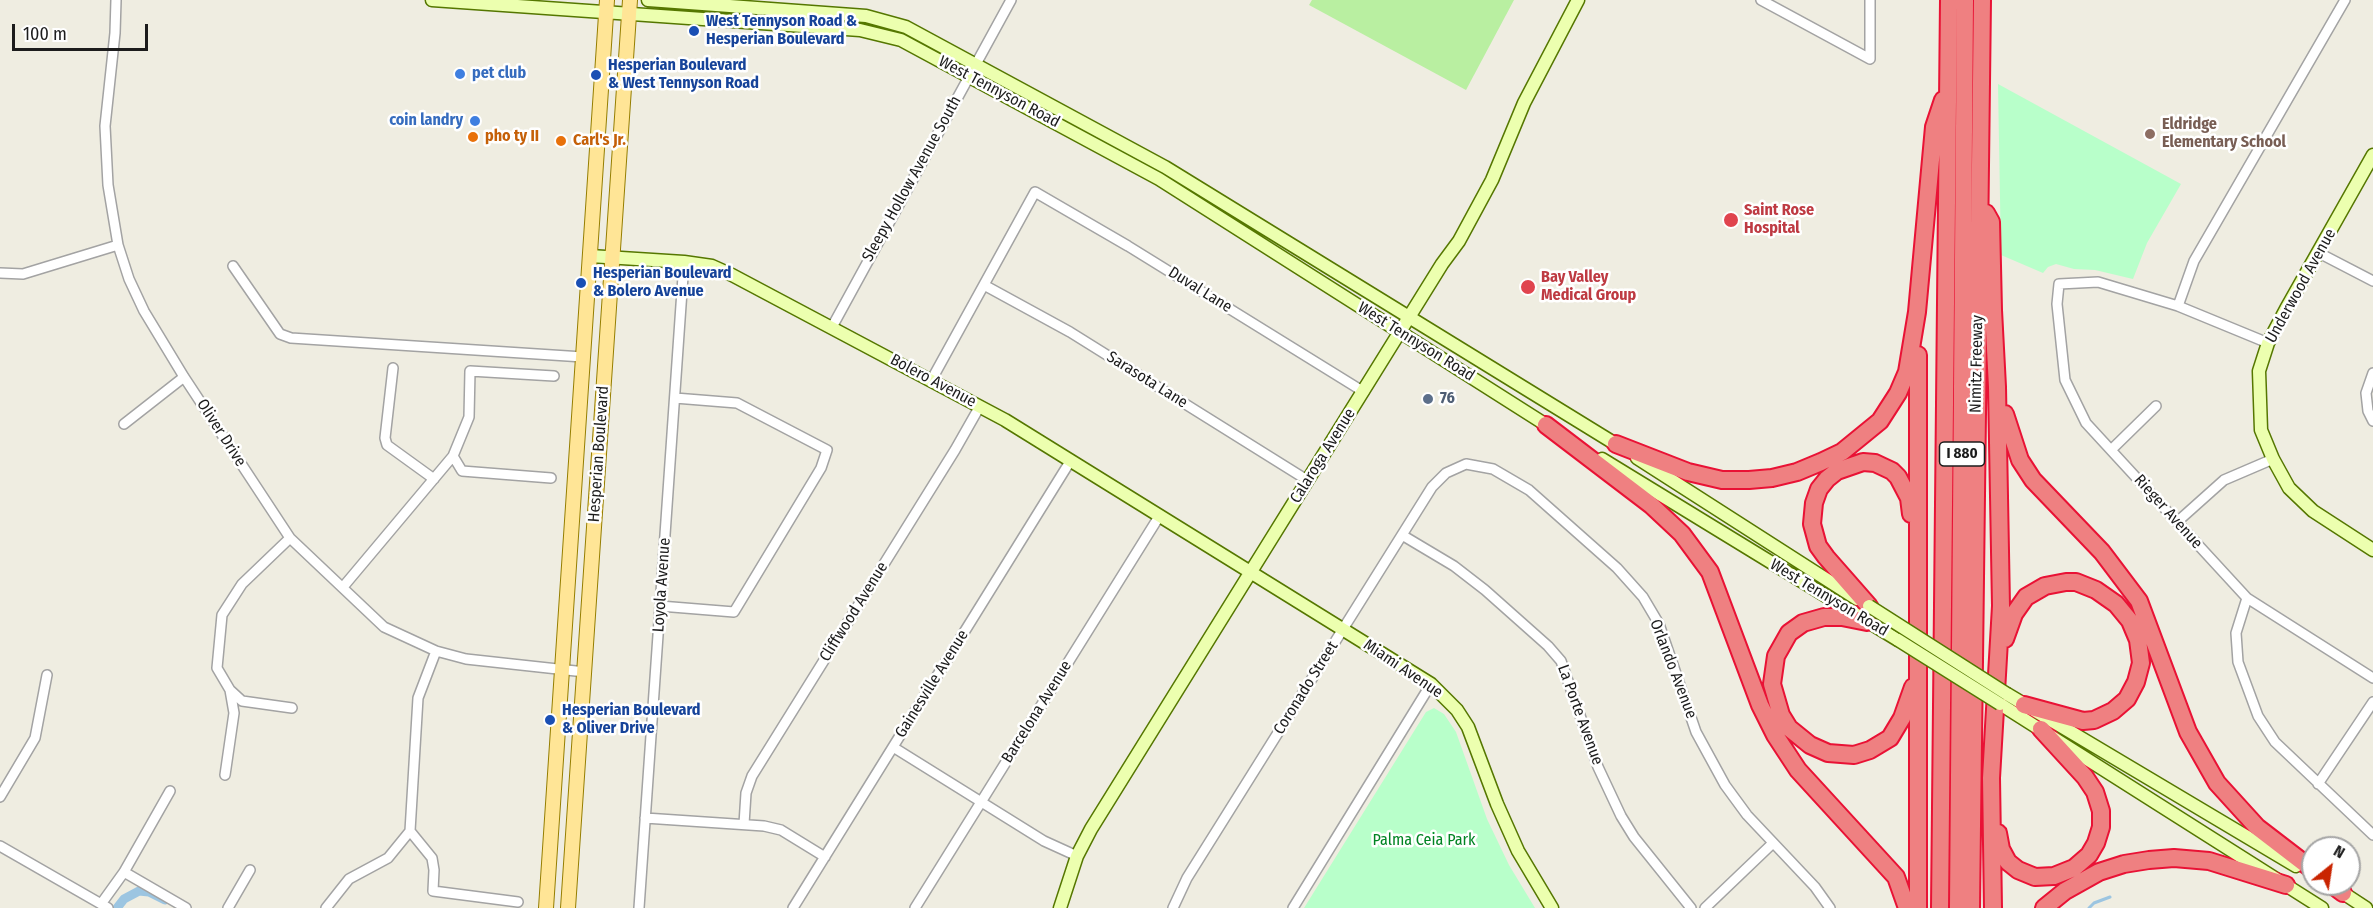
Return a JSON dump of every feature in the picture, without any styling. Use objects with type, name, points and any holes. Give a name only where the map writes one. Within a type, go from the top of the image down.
[{"type":"highway","name":"Nimitz Freeway","points":[[1940,908],[1949,0]]},
{"type":"highway","name":"I 880","points":[[1958,908],[1965,0]]},
{"type":"highway","name":"Nimitz Freeway","points":[[1971,908],[1982,0]]},
{"type":"highway","points":[[1616,444],[1688,472],[1722,480],[1772,478],[1797,472],[1842,452],[1880,421],[1890,407],[1907,372],[1917,312],[1934,127],[1948,85]]},
{"type":"highway","points":[[1980,201],[1991,222],[1997,387],[2001,695]]},
{"type":"highway","points":[[1917,312],[1918,908]]},
{"type":"highway","points":[[1997,387],[2010,436],[2020,460],[2033,480],[2102,552],[2139,601],[2188,732],[2217,783],[2257,826],[2301,861]]},
{"type":"highway","points":[[1546,425],[1651,505],[1682,534],[1710,572],[1760,705],[1775,735],[1798,770],[1896,878],[1907,908]]},
{"type":"highway","points":[[1917,678],[1897,728],[1890,738],[1869,750],[1854,755],[1828,753],[1810,745],[1789,728],[1781,716],[1772,684],[1776,656],[1789,633],[1803,622],[1824,617],[1868,614],[1818,546],[1812,524],[1814,503],[1819,489],[1837,471],[1863,462],[1875,463],[1892,471],[1898,477],[1909,498],[1918,574]]},
{"type":"highway","points":[[1993,908],[1991,778],[2008,626],[2020,604],[2035,590],[2054,583],[2076,582],[2096,590],[2124,611],[2135,631],[2141,652],[2140,672],[2127,699],[2103,716],[2084,721],[2024,705]]},
{"type":"highway","points":[[1991,778],[2000,846],[2006,859],[2014,868],[2030,876],[2054,876],[2074,868],[2090,855],[2101,827],[2102,811],[2099,802],[2085,777],[2041,729]]},
{"type":"highway","points":[[2044,908],[2065,891],[2099,872],[2124,864],[2149,860],[2174,858],[2209,861],[2286,885]]},
{"type":"main road","name":"West Tennyson Road","points":[[432,0],[607,6],[629,15],[860,30],[902,40],[1159,179],[1546,425],[2001,695],[2041,729],[2322,908]]},
{"type":"main road","name":"Hesperian Boulevard","points":[[568,908],[630,0]]},
{"type":"main road","name":"West Tennyson Road","points":[[648,0],[866,16],[906,27],[1165,167],[1616,444],[1868,614],[1898,640],[2024,705],[2301,868]]},
{"type":"main road","name":"Calaroga Avenue","points":[[1060,908],[1077,856],[1307,480],[1442,264],[1459,241],[1476,211],[1524,103],[1578,0]]},
{"type":"main road","name":"Hesperian Boulevard","points":[[546,908],[607,6]]},
{"type":"main road","name":"Underwood Avenue","points":[[2372,159],[2268,343],[2259,371],[2259,399],[2261,430],[2272,459],[2289,488],[2313,511],[2373,550]]},
{"type":"main road","name":"Bolero Avenue","points":[[590,256],[684,262],[712,266],[732,275],[980,406],[1251,572]]},
{"type":"main road","name":"Miami Avenue","points":[[1251,572],[1431,684],[1457,710],[1468,727],[1497,804],[1518,851],[1552,908]]},
{"type":"main road","points":[[2348,896],[2366,908]]},
{"type":"street","name":"Oliver Drive","points":[[116,0],[115,33],[105,126],[108,185],[118,245],[136,295],[184,377],[290,538],[384,627],[436,651],[466,659],[585,672]]},
{"type":"street","name":"Sleepy Hollow Avenue South","points":[[832,327],[1011,0]]},
{"type":"street","points":[[1761,0],[1870,59],[1870,0]]},
{"type":"street","points":[[2268,343],[2178,306],[2194,261],[2345,0]]},
{"type":"street","name":"Duval Lane","points":[[984,285],[1035,192],[1128,246],[1364,392]]},
{"type":"street","points":[[0,273],[23,274],[118,245]]},
{"type":"street","points":[[2319,252],[2373,281]]},
{"type":"street","name":"Loyola Avenue","points":[[639,908],[684,262]]},
{"type":"street","points":[[233,266],[280,334],[291,338],[583,357]]},
{"type":"street","name":"Rieger Avenue","points":[[2178,306],[2098,282],[2059,284],[2057,304],[2065,380],[2085,423],[2247,598],[2373,678]]},
{"type":"street","points":[[932,379],[984,285]]},
{"type":"street","name":"Sarasota Lane","points":[[984,285],[1070,332],[1307,480]]},
{"type":"street","points":[[393,368],[385,438],[387,445],[434,479]]},
{"type":"street","points":[[343,587],[453,456],[469,417],[470,371],[554,376]]},
{"type":"street","points":[[2373,373],[2366,393],[2368,411],[2373,421]]},
{"type":"street","points":[[124,424],[184,377]]},
{"type":"street","points":[[660,606],[734,612],[821,468],[827,450],[737,404],[675,398]]},
{"type":"street","name":"Cliffwood Avenue","points":[[744,824],[746,793],[752,776],[980,406]]},
{"type":"street","points":[[2111,450],[2156,406]]},
{"type":"street","points":[[453,456],[462,471],[551,478]]},
{"type":"street","points":[[2176,522],[2224,480],[2272,459]]},
{"type":"street","name":"Gainesville Avenue","points":[[793,908],[1071,460]]},
{"type":"street","name":"Orlando Avenue","points":[[1446,473],[1466,464],[1492,468],[1511,478],[1543,502],[1630,582],[1643,597],[1659,624],[1696,732],[1725,785],[1747,815],[1815,887],[1830,908]]},
{"type":"street","name":"Coronado Street","points":[[1173,908],[1187,878],[1343,629],[1432,488],[1446,473]]},
{"type":"street","name":"Barcelona Avenue","points":[[915,908],[1160,515]]},
{"type":"street","name":"La Porte Avenue","points":[[1402,535],[1454,566],[1485,590],[1548,646],[1561,661],[1598,767],[1621,816],[1634,837],[1691,908]]},
{"type":"street","points":[[290,538],[242,584],[222,615],[217,668],[230,690],[242,701],[292,708]]},
{"type":"street","points":[[2247,598],[2236,633],[2238,662],[2258,716],[2275,742],[2373,835]]},
{"type":"street","points":[[326,908],[349,879],[388,858],[410,831],[418,698],[436,651]]},
{"type":"street","points":[[0,797],[35,738],[47,675]]},
{"type":"street","points":[[1293,908],[1431,684]]},
{"type":"street","points":[[225,775],[234,713],[230,690]]},
{"type":"street","points":[[2318,784],[2373,702]]},
{"type":"street","points":[[894,747],[1044,841],[1077,856]]},
{"type":"street","points":[[0,846],[105,906],[170,790]]},
{"type":"street","points":[[645,818],[744,824],[781,830],[825,857]]},
{"type":"street","points":[[410,831],[432,858],[434,864],[433,891],[492,903],[518,902]]},
{"type":"street","points":[[1705,908],[1773,843]]},
{"type":"street","points":[[228,908],[250,870]]},
{"type":"street","points":[[124,872],[186,908]]},
{"type":"green space","points":[[1312,0],[1514,0],[1466,90],[1309,5]]},
{"type":"green space","points":[[1998,84],[2181,184],[2147,243],[2133,279],[2056,264],[2048,267],[2043,273],[2001,255]]},
{"type":"green space","name":"Palma Ceia Park","points":[[1434,708],[1444,714],[1456,732],[1487,819],[1509,865],[1535,908],[1304,908],[1426,712]]},
{"type":"waterway","points":[[117,908],[124,899],[139,891],[149,892],[165,900]]},
{"type":"waterway","points":[[2089,908],[2094,903],[2110,897]]},
{"type":"place","name":"West Tennyson Road & Hesperian Boulevard","points":[[694,31]]},
{"type":"place","name":"pet club","points":[[460,74]]},
{"type":"place","name":"Hesperian Boulevard & West Tennyson Road","points":[[596,75]]},
{"type":"place","name":"coin landry","points":[[475,121]]},
{"type":"place","name":"Eldridge Elementary School","points":[[2150,134]]},
{"type":"place","name":"pho ty II","points":[[473,137]]},
{"type":"place","name":"Carl's Jr.","points":[[561,141]]},
{"type":"place","name":"Saint Rose Hospital","points":[[1731,220]]},
{"type":"place","name":"Hesperian Boulevard & Bolero Avenue","points":[[581,283]]},
{"type":"place","name":"Bay Valley Medical Group","points":[[1528,287]]},
{"type":"place","name":"76","points":[[1428,399]]},
{"type":"place","name":"Hesperian Boulevard & Oliver Drive","points":[[550,720]]}]
